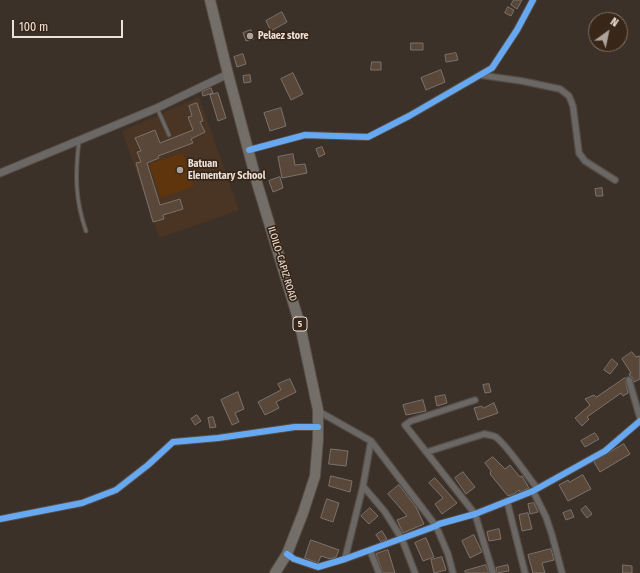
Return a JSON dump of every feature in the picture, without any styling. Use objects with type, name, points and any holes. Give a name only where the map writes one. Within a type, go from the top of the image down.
[{"type":"highway","name":"ILOILO-CAPIZ ROAD","points":[[210,0],[228,74],[266,211],[300,325],[318,410],[318,439],[315,476],[304,513],[287,554],[275,573]]},
{"type":"street","points":[[250,150],[306,135],[368,137],[409,116],[492,68],[497,63],[534,0]]},
{"type":"street","points":[[0,173],[157,108],[228,74]]},
{"type":"street","points":[[480,75],[522,81],[560,89],[569,96],[573,106],[579,153],[585,161],[614,180]]},
{"type":"street","points":[[629,380],[640,418]]},
{"type":"street","points":[[475,400],[411,421],[405,425],[475,514],[493,573]]},
{"type":"street","points":[[318,410],[371,441],[436,526],[448,554],[453,573]]},
{"type":"street","points":[[287,554],[294,559],[318,567],[372,550],[439,524],[475,514],[535,489],[604,451],[640,421]]},
{"type":"street","points":[[0,519],[82,503],[116,490],[148,465],[173,442],[225,437],[295,427],[318,427]]},
{"type":"street","points":[[426,452],[484,434],[495,437],[508,451],[535,489],[546,516],[562,573]]},
{"type":"street","points":[[345,559],[363,486],[371,441]]},
{"type":"street","points":[[363,486],[385,512],[402,539],[415,573]]},
{"type":"street","points":[[507,501],[525,573]]},
{"type":"street","points":[[372,550],[371,553],[379,573]]},
{"type":"street","points":[[318,567],[322,573]]},
{"type":"lane","points":[[157,108],[169,135]]},
{"type":"lane","points":[[79,141],[76,163],[76,196],[86,231]]},
{"type":"shaded area","name":"Batuan Elementary School","points":[[199,97],[239,210],[159,238],[122,131]]},
{"type":"shaded area","points":[[183,153],[194,186],[161,198],[149,164]]},
{"type":"building","points":[[514,0],[522,0],[517,9],[511,5]]},
{"type":"building","points":[[508,7],[514,10],[511,16],[505,13]]},
{"type":"building","points":[[282,12],[287,22],[271,31],[266,21]]},
{"type":"building","points":[[251,30],[254,39],[246,41],[243,33]]},
{"type":"building","points":[[411,43],[423,43],[423,50],[411,50]]},
{"type":"building","points":[[456,53],[458,60],[446,62],[445,55]]},
{"type":"building","points":[[243,54],[246,64],[237,67],[234,57]]},
{"type":"building","points":[[372,62],[381,62],[381,70],[371,70]]},
{"type":"building","points":[[441,70],[445,82],[426,90],[421,78]]},
{"type":"building","points":[[293,73],[303,94],[291,100],[281,79]]},
{"type":"building","points":[[250,75],[251,82],[244,83],[243,76]]},
{"type":"building","points":[[211,88],[213,93],[203,96],[202,92]]},
{"type":"building","points":[[218,93],[226,118],[218,121],[210,95]]},
{"type":"building","points":[[197,103],[203,121],[200,122],[205,132],[191,139],[193,143],[158,156],[159,158],[147,163],[160,205],[180,199],[183,209],[163,215],[164,219],[153,222],[136,163],[141,162],[137,152],[141,151],[135,138],[155,130],[160,143],[193,130],[188,117],[192,116],[189,106]]},
{"type":"building","points":[[281,108],[286,126],[270,131],[264,113]]},
{"type":"building","points":[[322,147],[325,154],[319,157],[316,149]]},
{"type":"building","points":[[293,154],[295,165],[305,164],[307,173],[282,178],[278,157]]},
{"type":"building","points":[[280,177],[283,188],[273,192],[269,181]]},
{"type":"building","points":[[602,188],[603,196],[596,196],[595,189]]},
{"type":"building","points":[[632,352],[636,357],[640,356],[640,379],[634,382],[629,374],[631,373],[622,359]]},
{"type":"building","points":[[612,359],[618,364],[610,374],[604,370]]},
{"type":"building","points":[[625,378],[628,393],[623,396],[621,393],[587,417],[589,419],[582,426],[575,418],[590,405],[585,399],[594,395],[596,397]]},
{"type":"building","points":[[290,379],[296,392],[276,402],[279,408],[265,415],[258,402],[281,390],[278,384]]},
{"type":"building","points":[[489,384],[491,392],[485,393],[483,385]]},
{"type":"building","points":[[238,392],[244,409],[235,413],[239,422],[232,425],[221,400]]},
{"type":"building","points":[[445,395],[447,403],[437,406],[435,397]]},
{"type":"building","points":[[423,400],[426,411],[406,415],[403,405]]},
{"type":"building","points":[[494,403],[498,413],[478,420],[474,408],[482,406],[483,408]]},
{"type":"building","points":[[197,415],[201,421],[195,425],[191,419]]},
{"type":"building","points":[[213,417],[216,427],[210,428],[208,418]]},
{"type":"building","points":[[595,433],[599,439],[585,447],[581,441]]},
{"type":"building","points":[[624,444],[630,454],[600,472],[594,462]]},
{"type":"building","points":[[331,449],[348,451],[346,466],[329,464]]},
{"type":"building","points":[[493,457],[505,469],[510,465],[520,477],[522,476],[529,488],[520,492],[519,490],[508,496],[490,474],[491,471],[485,463]]},
{"type":"building","points":[[463,472],[475,487],[466,494],[455,478]]},
{"type":"building","points":[[583,475],[591,489],[568,501],[559,485]]},
{"type":"building","points":[[331,476],[352,481],[350,492],[329,486]]},
{"type":"building","points":[[435,478],[457,503],[442,514],[435,504],[443,498],[429,483]]},
{"type":"building","points":[[399,485],[416,507],[424,524],[403,533],[397,520],[407,516],[388,494]]},
{"type":"building","points":[[327,499],[339,503],[333,522],[321,518]]},
{"type":"building","points":[[534,503],[538,512],[530,514],[528,504]]},
{"type":"building","points":[[586,506],[592,514],[587,518],[581,510]]},
{"type":"building","points":[[370,508],[378,516],[369,524],[361,516]]},
{"type":"building","points":[[571,510],[574,517],[566,520],[563,513]]},
{"type":"building","points":[[528,513],[532,529],[522,531],[519,515]]},
{"type":"building","points":[[499,529],[501,539],[489,541],[487,532]]},
{"type":"building","points":[[382,531],[387,539],[381,542],[376,535]]},
{"type":"building","points":[[474,535],[482,552],[470,558],[462,541]]},
{"type":"building","points":[[426,538],[434,557],[423,561],[415,543]]},
{"type":"building","points":[[311,540],[339,550],[336,557],[330,559],[321,556],[318,563],[305,558]]},
{"type":"building","points":[[551,549],[554,560],[542,563],[545,573],[533,573],[528,555]]},
{"type":"building","points":[[388,550],[395,573],[383,573],[376,554]]},
{"type":"building","points":[[442,557],[446,570],[434,573],[431,560]]},
{"type":"building","points":[[486,565],[489,573],[465,573],[465,571]]},
{"type":"building","points":[[508,565],[509,571],[497,573],[496,568]]},
{"type":"building","points":[[623,565],[632,566],[632,573],[623,573]]},
{"type":"cycle path","points":[[249,150],[305,135],[368,137],[409,116],[492,68],[517,30],[533,0]]},
{"type":"cycle path","points":[[287,554],[294,559],[318,567],[345,559],[439,524],[475,514],[533,491],[605,451],[640,421]]},
{"type":"cycle path","points":[[0,519],[82,503],[116,490],[148,465],[173,442],[218,438],[295,427],[318,427]]},
{"type":"place","name":"Pelaez store","points":[[250,36]]},
{"type":"place","name":"Batuan Elementary School","points":[[180,170]]}]
